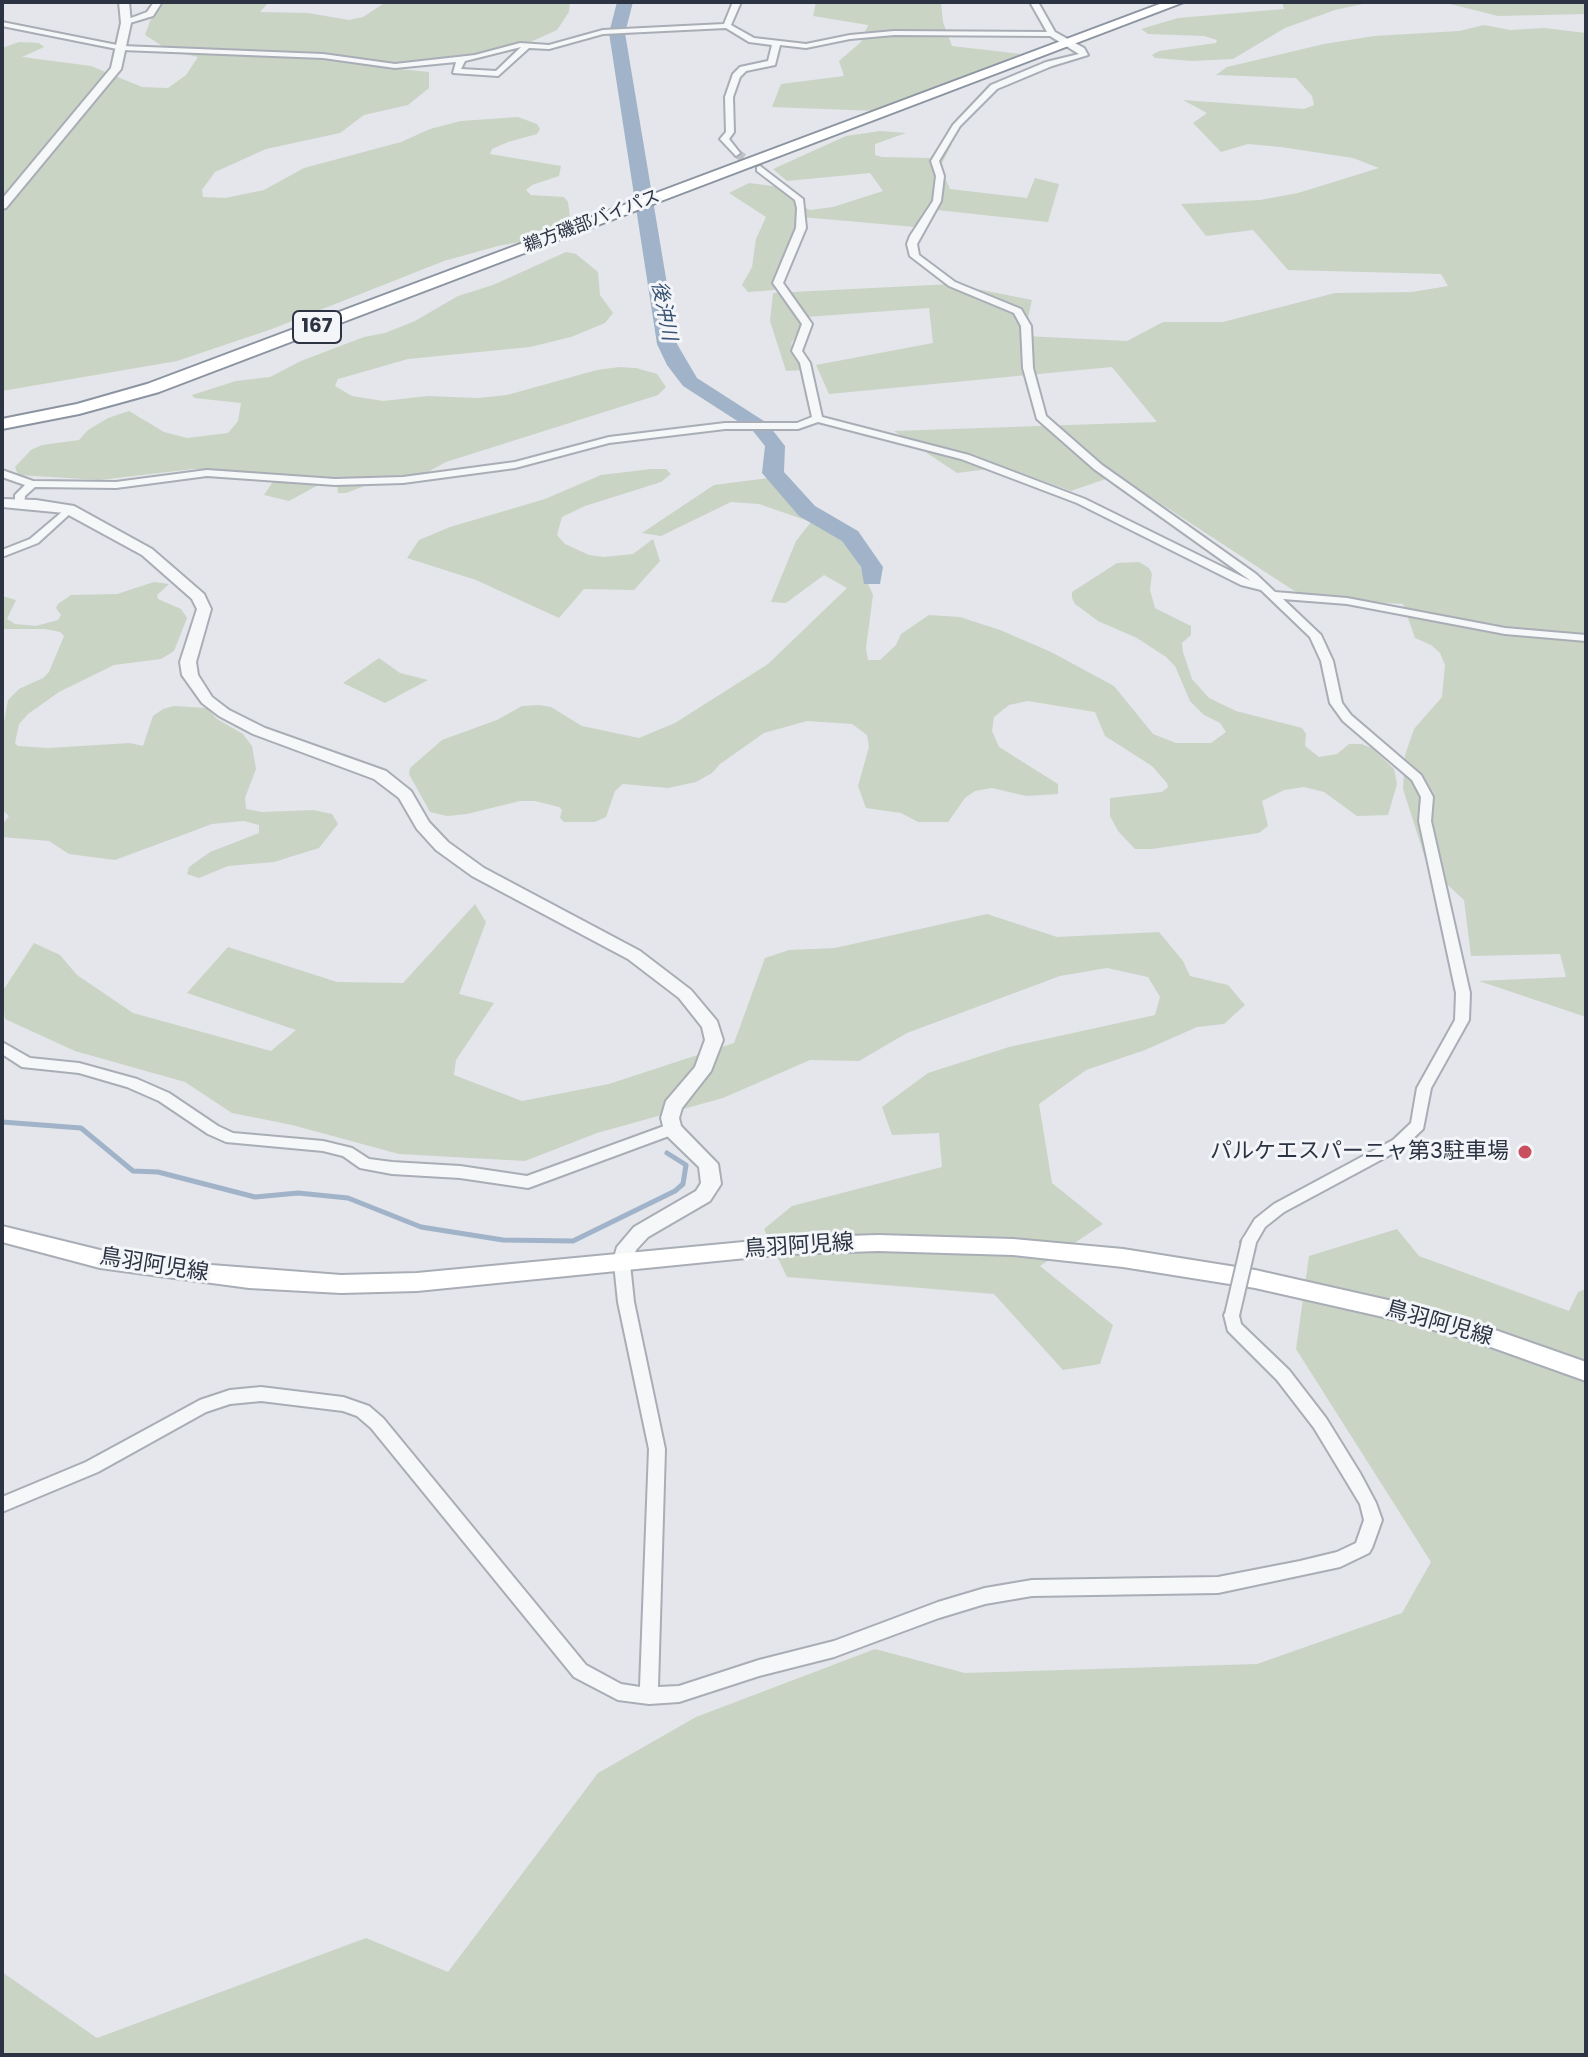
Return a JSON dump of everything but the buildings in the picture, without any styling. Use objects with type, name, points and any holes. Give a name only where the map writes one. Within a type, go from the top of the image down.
[{"type":"highway","name":"鵜方磯部バイパス","points":[[2,424],[79,409],[153,388],[1177,2]]},
{"type":"main road","name":"鳥羽阿児線","points":[[2,1234],[100,1259],[172,1271],[341,1284],[417,1282],[786,1246],[878,1243],[1013,1247],[1123,1258],[1255,1279],[1410,1314],[1492,1338],[1586,1372]]},
{"type":"street","points":[[2,206],[116,69],[126,23],[124,2]]},
{"type":"street","points":[[126,23],[150,14],[158,2]]},
{"type":"street","points":[[727,26],[737,2]]},
{"type":"street","points":[[2,1505],[92,1467],[200,1407],[230,1397],[261,1394],[343,1404],[363,1411],[377,1423],[580,1671],[618,1692],[649,1696],[679,1694],[759,1668],[834,1649],[985,1596],[1032,1588],[1218,1585],[1340,1559],[1363,1548],[1373,1520],[1368,1503],[1354,1478],[1320,1423],[1283,1375],[1234,1327],[1232,1315],[1249,1242],[1260,1223],[1279,1208],[1398,1144],[1418,1125],[1424,1088],[1462,1020],[1463,993],[1425,821],[1427,797],[1417,778],[1347,718],[1336,703],[1327,661],[1315,635],[1269,591],[1214,548],[1098,467],[1041,417],[1028,368],[1026,326],[1018,311],[952,284],[915,256],[912,244],[915,236],[937,201],[940,176],[935,161],[957,125],[994,87],[1049,64],[1084,55],[1081,50],[1052,34],[1034,2]]},
{"type":"street","points":[[2,24],[122,48],[323,56],[395,66],[462,58],[528,45],[555,46],[603,32],[727,26],[744,37],[806,46],[850,37],[894,33],[1052,34]]},
{"type":"street","points":[[736,153],[724,139],[730,132],[729,97],[736,76],[743,69],[772,63],[776,44]]},
{"type":"street","points":[[462,58],[456,71],[498,74],[528,45]]},
{"type":"street","points":[[760,169],[799,199],[801,228],[778,283],[807,324],[797,351],[805,363],[817,419]]},
{"type":"street","points":[[2,473],[32,484],[116,485],[207,473],[335,482],[403,480],[515,465],[609,440],[725,426],[798,426],[817,419],[965,457],[1081,501],[1245,583],[1269,591],[1347,601],[1505,631],[1586,638]]},
{"type":"street","points":[[11,503],[32,484]]},
{"type":"street","points":[[11,503],[69,509],[147,552],[199,597],[204,609],[188,662],[190,675],[207,700],[224,713],[259,731],[380,775],[405,795],[423,825],[442,846],[478,872],[596,932],[634,955],[685,994],[711,1025],[714,1040],[702,1071],[673,1106],[672,1129],[708,1164],[711,1184],[703,1196],[641,1232],[627,1247],[622,1264],[626,1302],[657,1449],[649,1696]]},
{"type":"street","points":[[2,554],[34,541],[69,509]]},
{"type":"street","points":[[2,1047],[27,1063],[79,1068],[132,1083],[164,1097],[213,1130],[231,1138],[323,1146],[347,1152],[365,1164],[392,1168],[460,1172],[528,1182],[672,1129]]},
{"type":"green space","points":[[164,2],[269,2],[260,12],[308,13],[349,20],[363,17],[386,2],[570,2],[569,12],[557,30],[526,44],[502,52],[392,63],[399,69],[429,72],[429,88],[408,105],[364,115],[340,133],[266,149],[215,172],[202,190],[203,197],[225,198],[264,190],[304,168],[401,142],[430,129],[461,121],[518,117],[537,124],[540,129],[537,134],[508,142],[492,149],[490,154],[561,166],[559,176],[526,190],[531,195],[564,197],[568,202],[571,225],[564,234],[498,246],[444,261],[272,329],[177,361],[2,391],[2,48],[19,42],[39,43],[44,47],[22,57],[91,66],[142,87],[168,88],[186,75],[198,57],[170,51],[145,35],[150,21]]},
{"type":"green space","points":[[816,2],[941,2],[943,22],[952,46],[1021,54],[876,111],[772,107],[781,84],[844,76],[839,61],[861,42],[868,25],[813,16]]},
{"type":"green space","points":[[1282,2],[1372,2],[1335,10],[1285,28],[1233,59],[1192,61],[1155,58],[1152,55],[1159,51],[1216,43],[1217,40],[1204,36],[1148,34],[1141,29],[1178,18],[1284,9]]},
{"type":"green space","points":[[1442,2],[1586,2],[1586,14],[1498,16]]},
{"type":"green space","points":[[1484,25],[1510,30],[1544,28],[1586,33],[1586,1017],[1479,981],[1566,977],[1560,954],[1471,956],[1464,900],[1428,867],[1403,789],[1405,755],[1414,729],[1442,697],[1445,665],[1440,653],[1415,638],[1403,604],[1305,598],[1117,475],[1071,491],[1004,467],[957,473],[894,431],[1157,422],[1112,367],[829,394],[816,365],[933,343],[929,308],[806,317],[791,344],[804,370],[786,371],[770,321],[773,293],[952,284],[1032,300],[1024,336],[1127,341],[1163,322],[1223,322],[1335,293],[1412,292],[1448,286],[1441,274],[1288,270],[1253,230],[1206,236],[1181,204],[1260,200],[1298,193],[1379,168],[1353,158],[1281,147],[1248,144],[1221,152],[1193,123],[1207,113],[1183,100],[1304,109],[1314,105],[1312,96],[1296,78],[1216,75],[1227,67],[1324,44],[1374,36],[1459,31]]},
{"type":"green space","points":[[880,131],[906,133],[875,144],[875,155],[882,157],[931,158],[944,143],[952,144],[940,167],[950,189],[1027,198],[1035,178],[1059,184],[1048,222],[937,210],[915,227],[802,217],[774,290],[748,292],[742,285],[752,267],[756,239],[766,217],[729,193],[749,183],[789,188],[794,192],[795,203],[810,210],[833,207],[883,191],[870,173],[787,181],[773,169],[846,136]]},
{"type":"green space","points":[[566,252],[576,254],[598,272],[600,295],[613,313],[605,323],[571,337],[530,347],[408,359],[338,379],[335,386],[352,396],[383,401],[428,396],[478,398],[507,395],[597,370],[619,367],[657,374],[666,387],[658,395],[446,462],[426,473],[370,484],[346,493],[338,493],[337,484],[324,482],[289,501],[264,495],[272,483],[270,475],[252,473],[193,469],[100,480],[18,475],[15,467],[31,450],[42,445],[79,440],[88,430],[108,418],[129,411],[164,432],[187,438],[228,433],[238,421],[241,403],[194,398],[192,395],[236,381],[270,377],[301,361],[415,321],[458,296],[493,285]]},
{"type":"green space","points":[[666,469],[671,474],[661,482],[585,506],[562,517],[557,535],[565,544],[589,555],[604,557],[633,554],[653,539],[660,561],[634,590],[584,589],[559,618],[476,580],[407,558],[419,540],[450,527],[545,499],[601,475]]},
{"type":"green space","points":[[769,478],[794,506],[844,539],[856,557],[873,595],[866,648],[868,660],[880,660],[896,645],[901,634],[929,615],[960,617],[1051,652],[1114,686],[1153,734],[1176,743],[1211,743],[1226,732],[1220,723],[1204,715],[1190,701],[1175,666],[1137,638],[1098,621],[1075,604],[1072,598],[1072,592],[1117,563],[1139,562],[1152,574],[1150,590],[1155,608],[1191,626],[1191,635],[1182,643],[1183,652],[1192,679],[1209,698],[1236,711],[1302,728],[1306,734],[1305,746],[1319,757],[1337,754],[1349,744],[1372,748],[1394,769],[1397,784],[1388,815],[1357,816],[1324,792],[1304,787],[1284,790],[1262,801],[1268,826],[1259,833],[1135,849],[1118,831],[1110,816],[1110,798],[1162,792],[1168,787],[1167,783],[1152,766],[1105,736],[1095,712],[1028,701],[1009,705],[994,717],[992,731],[999,747],[1058,784],[1058,794],[1026,796],[992,788],[975,791],[965,798],[948,822],[918,822],[901,813],[866,808],[858,786],[869,747],[867,735],[852,724],[807,721],[764,733],[696,782],[668,788],[623,784],[615,791],[606,817],[595,822],[564,822],[560,818],[562,810],[559,807],[535,801],[520,801],[467,814],[447,816],[430,812],[409,774],[410,768],[442,740],[497,720],[522,706],[539,705],[551,707],[582,726],[639,738],[675,723],[768,664],[847,588],[824,575],[786,603],[771,602],[796,541],[811,522],[759,504],[731,502],[661,536],[642,533],[714,485]]},
{"type":"green space","points":[[154,582],[169,584],[157,595],[158,599],[181,609],[187,618],[174,651],[161,659],[114,665],[59,692],[19,724],[15,743],[18,746],[48,748],[130,743],[143,746],[153,716],[163,709],[174,706],[207,708],[217,719],[243,734],[252,746],[256,769],[245,798],[246,809],[262,812],[313,810],[332,814],[338,824],[319,848],[274,862],[228,866],[199,878],[187,874],[189,867],[210,852],[259,833],[259,825],[244,821],[212,824],[115,860],[69,854],[49,841],[2,837],[2,825],[9,816],[2,810],[2,733],[8,700],[19,689],[49,672],[64,636],[45,629],[2,629],[2,596],[16,600],[7,619],[15,624],[36,626],[58,620],[61,615],[56,608],[58,604],[71,595],[117,594]]},
{"type":"green space","points":[[379,658],[400,673],[428,680],[385,703],[343,683]]},
{"type":"green space","points":[[475,904],[486,922],[459,994],[494,1003],[456,1060],[454,1075],[522,1101],[609,1084],[734,1043],[765,958],[789,950],[835,948],[987,914],[1057,937],[1159,932],[1183,961],[1190,976],[1228,985],[1245,1005],[1224,1024],[1197,1027],[1145,1050],[1086,1070],[1039,1104],[1052,1183],[1103,1224],[1040,1266],[1113,1325],[1100,1364],[1063,1370],[994,1294],[787,1277],[764,1229],[792,1206],[942,1167],[939,1133],[892,1135],[882,1107],[928,1073],[1009,1047],[1155,1015],[1160,997],[1148,977],[1107,968],[1060,976],[907,1033],[859,1061],[810,1060],[723,1098],[597,1133],[525,1161],[399,1154],[292,1125],[232,1113],[185,1082],[75,1051],[5,1019],[2,992],[34,943],[60,955],[77,975],[133,1013],[271,1051],[296,1030],[187,993],[228,947],[337,982],[403,983]]},
{"type":"green space","points":[[1397,1229],[1419,1256],[1569,1311],[1578,1292],[1586,1289],[1586,2055],[2,2055],[2,1972],[97,2038],[366,1938],[448,1972],[598,1773],[696,1717],[875,1649],[965,1673],[1257,1664],[1402,1613],[1431,1562],[1296,1349],[1309,1256]]},
{"type":"waterway","name":"後沖川","points":[[625,2],[617,33],[667,344],[690,382],[760,427],[775,446],[773,473],[807,511],[850,536],[872,567],[872,579]]},
{"type":"waterway","points":[[2,1122],[81,1128],[133,1171],[158,1172],[255,1197],[298,1193],[348,1198],[421,1227],[503,1240],[573,1241],[675,1191],[683,1184],[686,1165],[667,1153]]},
{"type":"tunnel","points":[[736,153],[760,169]]},
{"type":"place","name":"パルケエスパーニャ第3駐車場","points":[[1525,1152]]}]
